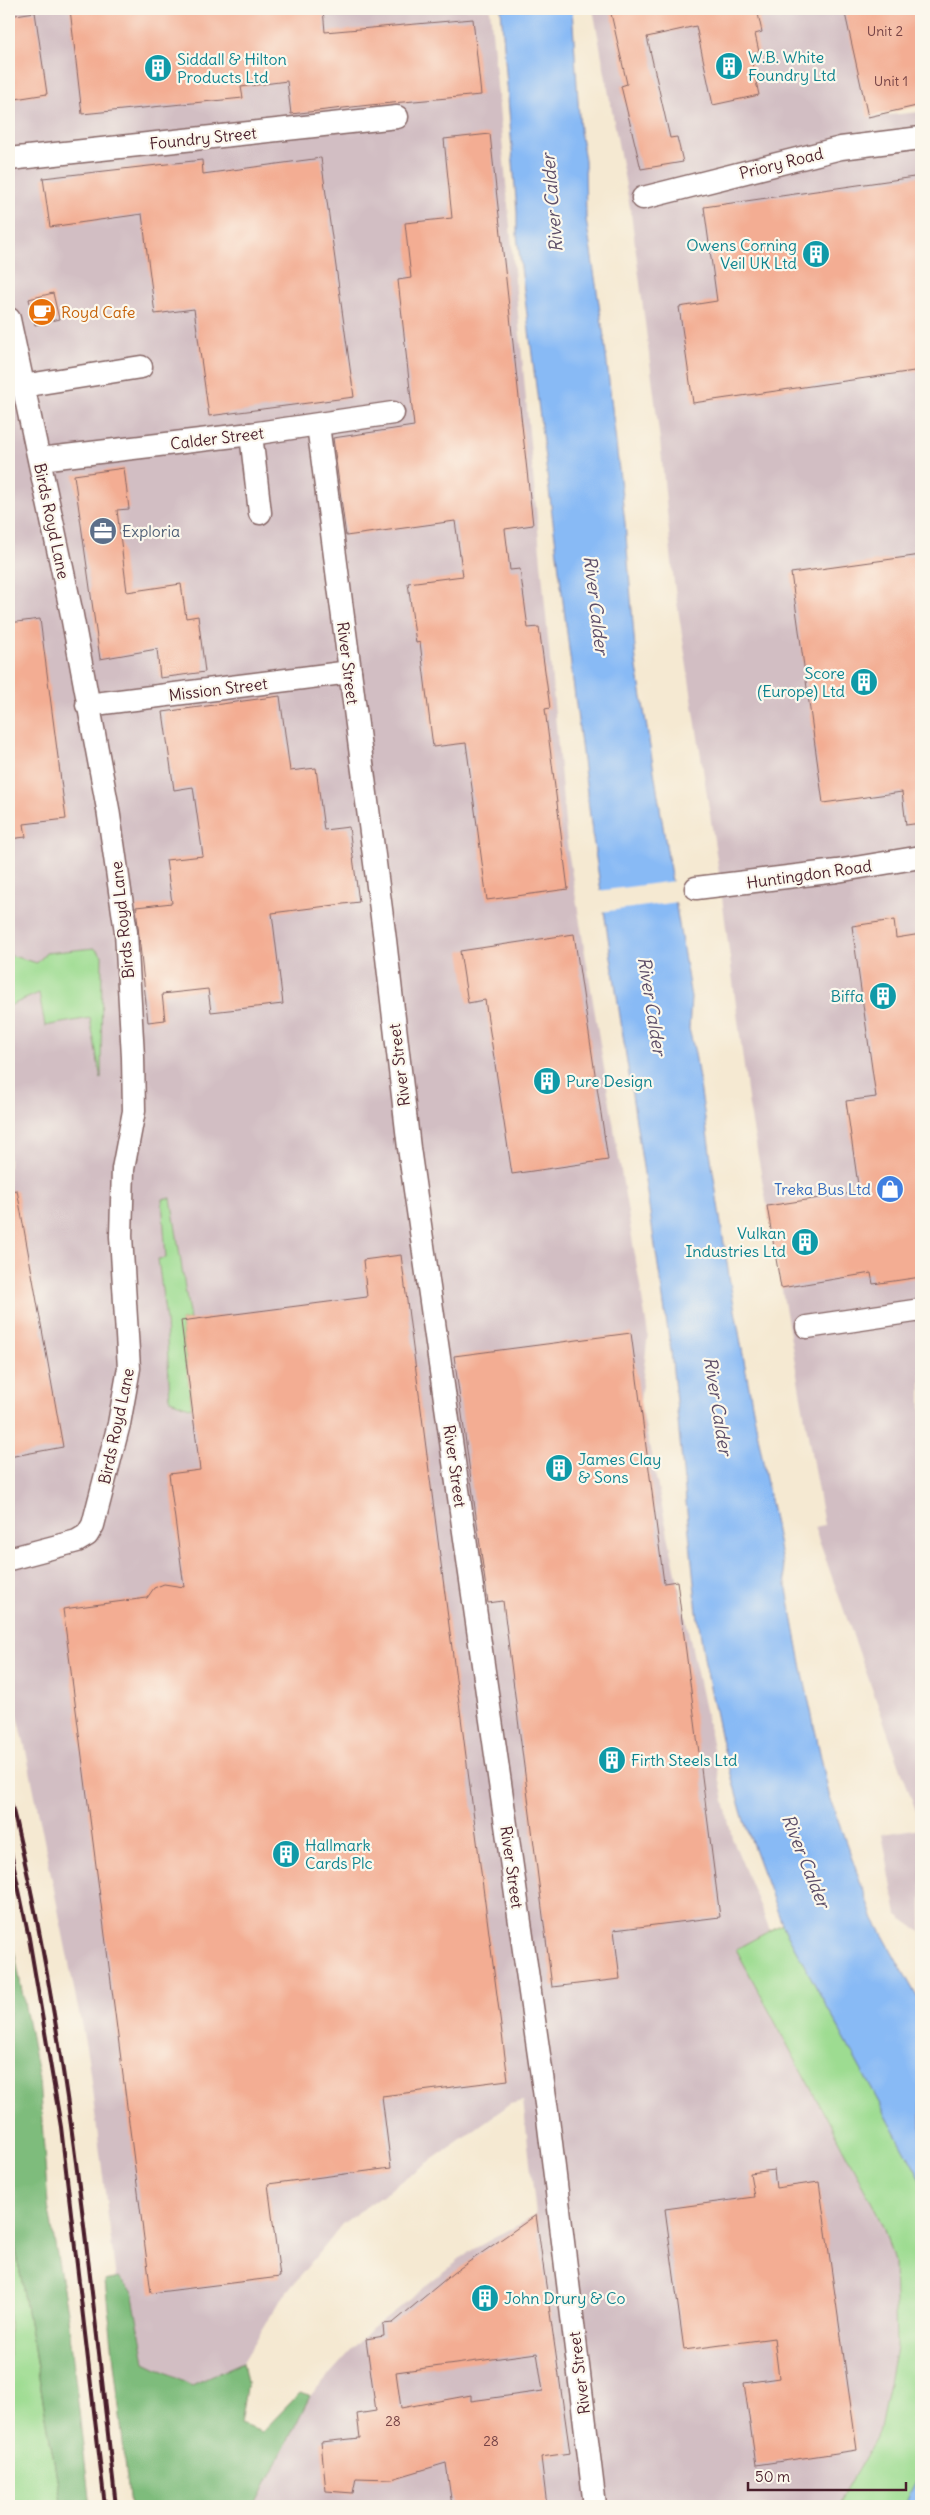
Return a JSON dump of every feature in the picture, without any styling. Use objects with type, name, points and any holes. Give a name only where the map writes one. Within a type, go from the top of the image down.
[{"type":"street","name":"Foundry Street","points":[[9,159],[397,117]]},
{"type":"street","name":"Priory Road","points":[[643,198],[841,148],[921,138]]},
{"type":"street","name":"Birds Royd Lane","points":[[9,319],[71,610],[87,706],[108,809],[126,932],[134,1066],[134,1111],[123,1169],[121,1208],[129,1368],[119,1424],[93,1525],[87,1534],[77,1541],[9,1559]]},
{"type":"street","points":[[22,386],[142,367]]},
{"type":"street","name":"Calder Street","points":[[40,459],[251,434],[393,413]]},
{"type":"street","name":"River Street","points":[[318,425],[409,1148],[548,2118],[595,2506]]},
{"type":"street","points":[[251,434],[260,513]]},
{"type":"street","name":"Mission Street","points":[[87,706],[350,672]]},
{"type":"street","name":"Huntingdon Road","points":[[696,888],[837,871],[921,857]]},
{"type":"street","points":[[807,1326],[921,1310]]},
{"type":"shaded area","points":[[9,9],[490,9],[567,844],[648,1334],[640,1402],[732,1838],[770,1930],[736,1949],[870,2199],[884,2229],[894,2262],[896,2348],[879,2433],[837,2506],[255,2506],[310,2396],[368,2332],[472,2250],[536,2215],[523,2101],[510,2104],[342,2224],[279,2302],[243,2362],[192,2385],[130,2391],[88,2058],[25,1746],[9,1679]]},
{"type":"shaded area","points":[[593,9],[845,9],[868,117],[921,112],[921,1825],[814,1527],[824,1525],[749,1106],[718,866],[674,583],[660,441],[631,213]]},
{"type":"shaded area","points":[[921,1828],[921,1932],[897,1915],[882,1834]]},
{"type":"green space","points":[[94,948],[102,955],[101,1079],[90,1018],[45,1026],[39,993],[9,1006],[9,955],[37,963],[46,953]]},
{"type":"green space","points":[[171,1198],[190,1320],[181,1321],[192,1408],[170,1400],[166,1321],[158,1259],[166,1258],[162,1199]]},
{"type":"green space","points":[[9,1923],[39,2080],[48,2205],[68,2317],[90,2506],[62,2506],[9,2211]]},
{"type":"green space","points":[[782,1924],[921,2180],[921,2472],[904,2506],[837,2506],[879,2433],[896,2348],[894,2262],[884,2229],[870,2199],[736,1949]]},
{"type":"green space","points":[[9,2211],[62,2506],[9,2506]]},
{"type":"green space","points":[[119,2278],[132,2291],[145,2362],[192,2385],[243,2362],[247,2382],[240,2424],[262,2432],[300,2393],[310,2396],[255,2506],[130,2506],[105,2281]]},
{"type":"water","name":"River Calder","points":[[501,9],[572,9],[580,131],[585,160],[586,219],[604,337],[625,523],[636,661],[691,998],[689,1029],[695,1053],[730,1283],[747,1377],[803,1674],[830,1799],[874,1919],[921,2004],[921,2180],[782,1924],[744,1821],[721,1739],[705,1663],[697,1612],[671,1351],[592,832],[517,235],[517,212]]},
{"type":"water","points":[[921,2472],[921,2506],[904,2506]]},
{"type":"pier","points":[[674,881],[678,902],[601,912],[598,891]]},
{"type":"building","points":[[70,9],[323,9],[325,32],[473,19],[481,95],[291,114],[287,81],[241,87],[243,98],[82,114]]},
{"type":"building","name":"W.B. White Foundry Ltd","points":[[610,9],[757,9],[762,32],[755,34],[759,52],[750,54],[759,95],[713,105],[696,26],[647,37],[670,138],[677,137],[683,162],[641,169],[621,86],[627,84]]},
{"type":"building","points":[[844,9],[921,9],[921,105],[868,117]]},
{"type":"building","points":[[35,12],[47,94],[9,100],[9,16]]},
{"type":"building","points":[[490,134],[533,525],[505,529],[510,570],[520,569],[528,628],[539,627],[550,708],[545,709],[568,889],[487,900],[466,743],[433,747],[420,642],[416,643],[408,583],[463,576],[455,521],[346,536],[333,438],[414,426],[398,280],[411,278],[405,223],[452,218],[444,139]]},
{"type":"building","points":[[321,158],[354,397],[209,416],[194,309],[155,314],[142,214],[50,227],[43,178],[202,160],[203,174]]},
{"type":"building","name":"Owens Corning Veil UK Ltd","points":[[921,176],[921,370],[693,403],[679,307],[717,301],[704,207]]},
{"type":"building","points":[[53,293],[59,319],[35,325],[29,299]]},
{"type":"building","points":[[124,468],[129,509],[117,510],[127,592],[181,584],[186,618],[198,616],[205,672],[160,678],[157,649],[100,659],[74,475]]},
{"type":"building","name":"Score (Europe) Ltd","points":[[921,555],[921,823],[906,825],[902,792],[823,803],[791,573]]},
{"type":"building","points":[[40,619],[66,819],[24,824],[26,837],[9,839],[9,623]]},
{"type":"building","points":[[280,696],[290,771],[316,768],[324,830],[349,827],[359,902],[272,913],[283,1004],[211,1012],[208,989],[162,994],[165,1020],[148,1022],[136,907],[172,903],[166,860],[203,856],[193,787],[174,790],[163,712]]},
{"type":"building","points":[[894,920],[896,938],[921,934],[921,1277],[873,1284],[871,1273],[781,1288],[767,1206],[859,1192],[846,1101],[876,1097],[852,926]]},
{"type":"building","name":"Pure Design","points":[[574,934],[608,1160],[512,1174],[485,1000],[468,1003],[460,951]]},
{"type":"building","points":[[17,1190],[63,1447],[9,1457],[9,1191]]},
{"type":"building","name":"Hallmark Cards Plc","points":[[401,1255],[508,2080],[382,2096],[391,2168],[268,2184],[280,2277],[151,2293],[63,1609],[147,1598],[154,1588],[164,1584],[184,1587],[169,1474],[200,1470],[181,1321],[367,1297],[363,1260]]},
{"type":"building","points":[[631,1333],[664,1583],[677,1581],[720,1917],[614,1930],[620,1979],[552,1987],[503,1601],[488,1603],[454,1356]]},
{"type":"building","points":[[774,2170],[776,2188],[819,2182],[857,2450],[756,2465],[744,2383],[779,2378],[774,2338],[684,2350],[665,2209],[754,2197],[750,2173]]},
{"type":"building","points":[[536,2215],[570,2453],[541,2457],[547,2506],[452,2506],[446,2463],[392,2479],[356,2478],[353,2493],[326,2491],[321,2442],[360,2438],[357,2414],[376,2411],[366,2339],[384,2336],[383,2324],[393,2323],[453,2273]],"holes":[[[537,2353],[543,2391],[471,2401],[471,2395],[401,2408],[396,2372]]]},
{"type":"railway","points":[[9,1794],[29,1882],[61,2059],[86,2237],[116,2506]]},
{"type":"railway","points":[[9,1843],[29,1938],[61,2127],[105,2506]]},
{"type":"place","name":"W.B. White Foundry Ltd","points":[[729,66]]},
{"type":"place","name":"Siddall & Hilton Products Ltd","points":[[158,68]]},
{"type":"place","name":"Owens Corning Veil UK Ltd","points":[[816,254]]},
{"type":"place","name":"Royd Cafe","points":[[42,312]]},
{"type":"place","name":"Exploria","points":[[103,531]]},
{"type":"place","name":"Score (Europe) Ltd","points":[[864,682]]},
{"type":"place","name":"Biffa","points":[[883,996]]},
{"type":"place","name":"Pure Design","points":[[547,1081]]},
{"type":"place","name":"Treka Bus Ltd","points":[[890,1189]]},
{"type":"place","name":"Vulkan Industries Ltd","points":[[805,1242]]},
{"type":"place","name":"James Clay & Sons","points":[[559,1468]]},
{"type":"place","name":"Firth Steels Ltd","points":[[612,1760]]},
{"type":"place","name":"Hallmark Cards Plc","points":[[286,1854]]},
{"type":"place","name":"John Drury & Co","points":[[485,2298]]}]
